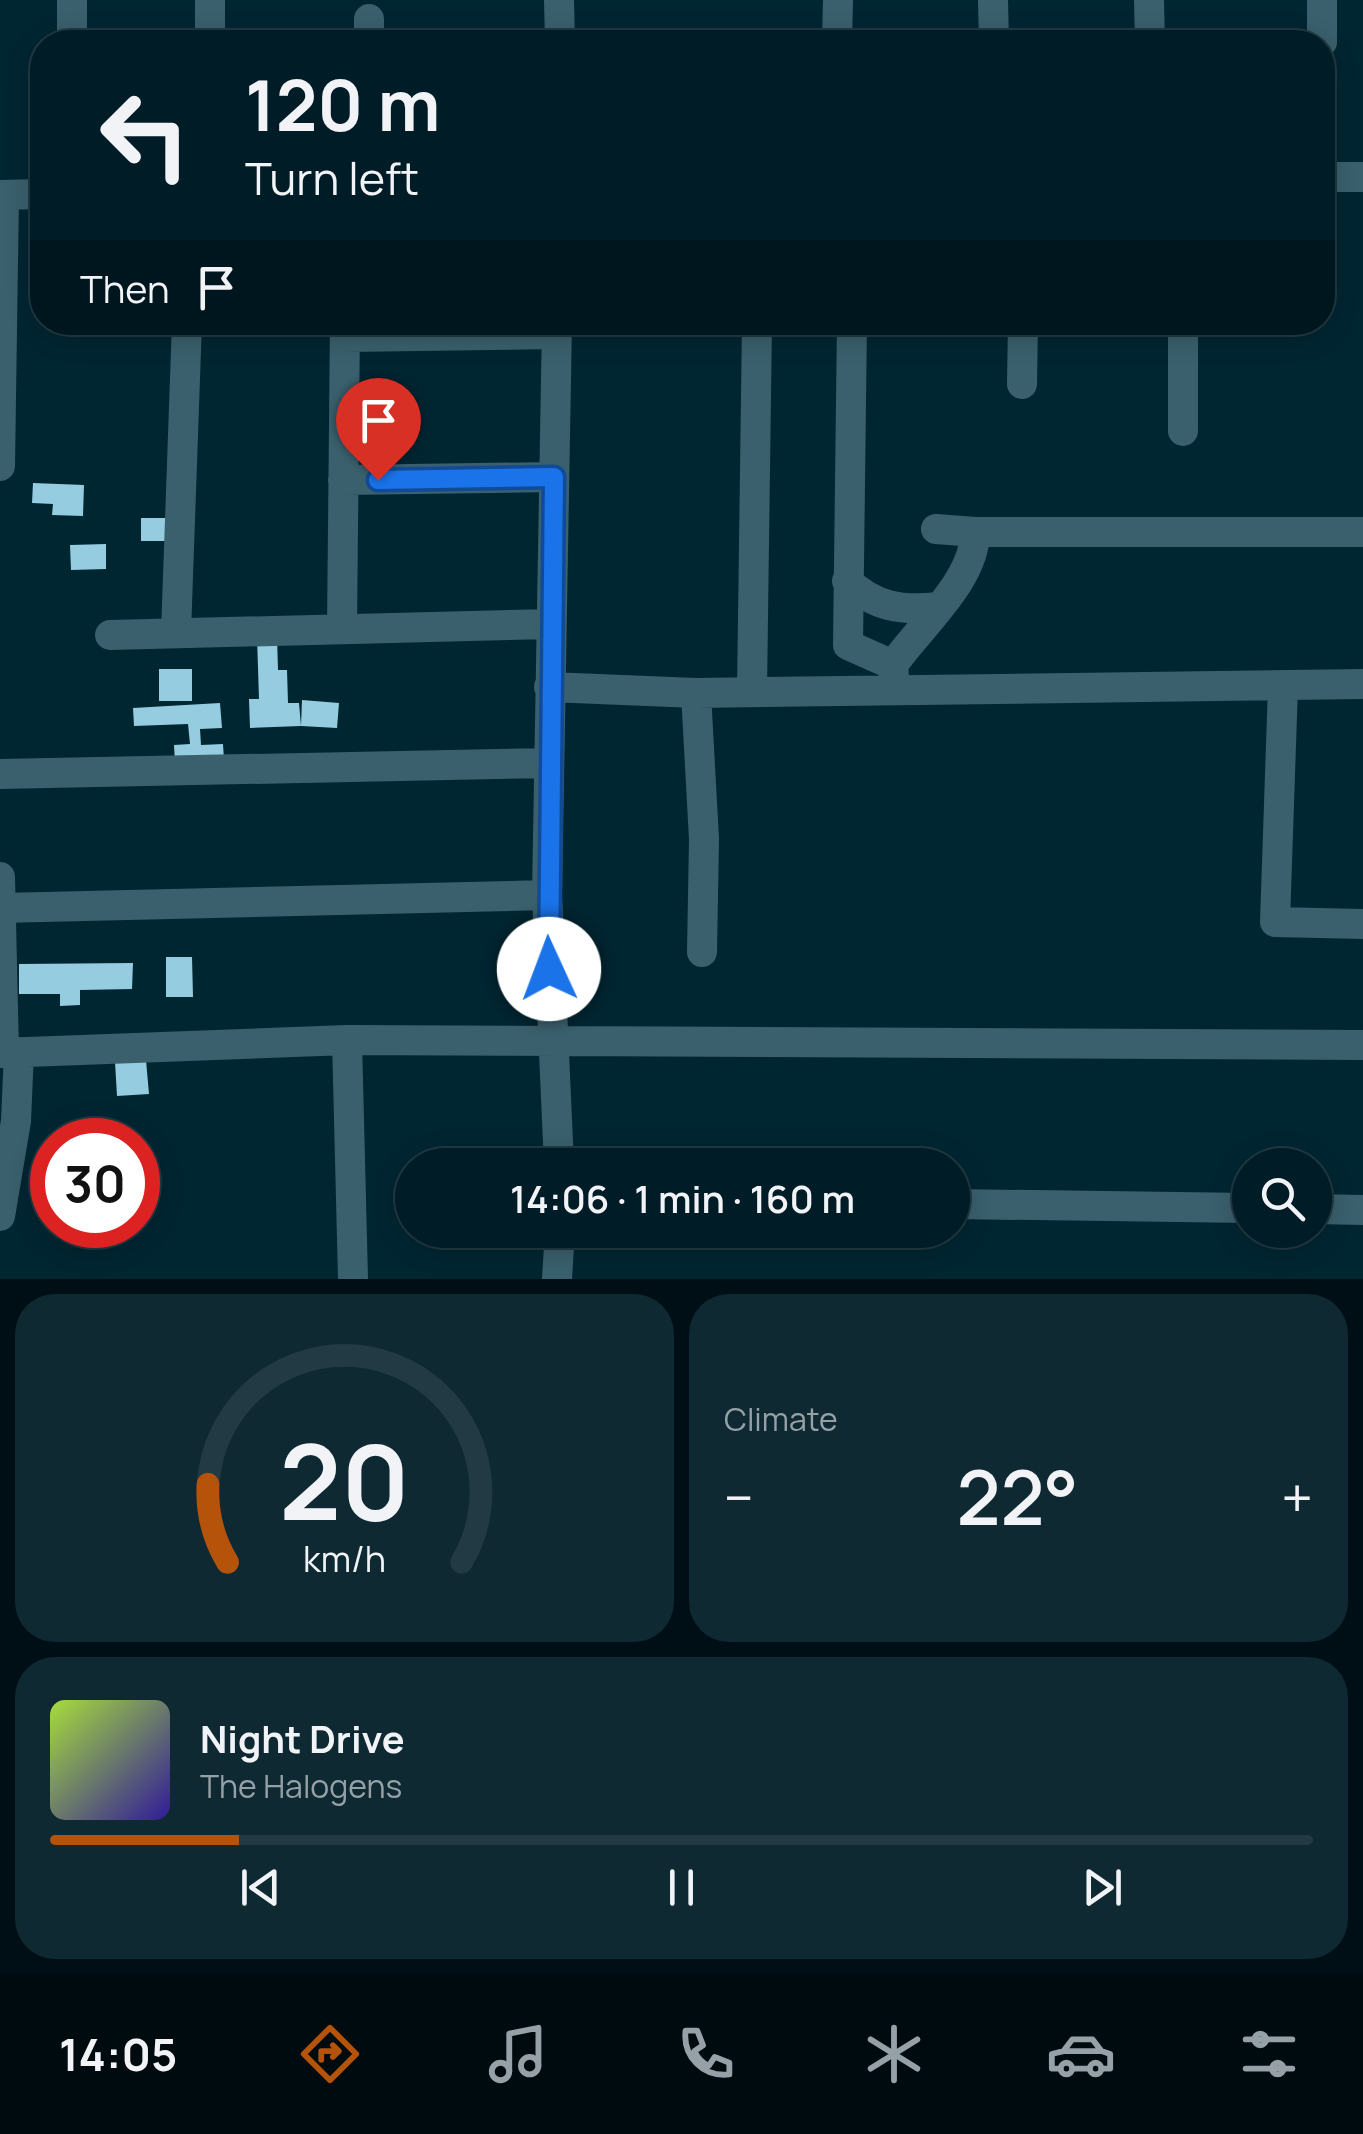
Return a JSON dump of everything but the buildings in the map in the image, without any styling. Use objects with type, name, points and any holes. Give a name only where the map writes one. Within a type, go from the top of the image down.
[{"type":"street","points":[[72,0],[72,30]]},
{"type":"street","points":[[210,0],[210,30]]},
{"type":"street","points":[[559,0],[560,30]]},
{"type":"street","points":[[838,0],[838,30]]},
{"type":"street","points":[[993,0],[994,30]]},
{"type":"street","points":[[1149,0],[1150,30]]},
{"type":"street","points":[[1322,0],[1322,30]]},
{"type":"street","points":[[1335,177],[1363,177]]},
{"type":"street","points":[[0,466],[2,195],[30,194]]},
{"type":"street","points":[[176,633],[187,335]]},
{"type":"street","points":[[342,629],[345,335]]},
{"type":"street","points":[[557,335],[547,895],[558,1148]]},
{"type":"street","points":[[752,692],[757,335]]},
{"type":"street","points":[[852,335],[848,645],[894,677]]},
{"type":"street","points":[[1022,335],[1022,384]]},
{"type":"street","points":[[1183,335],[1183,431]]},
{"type":"street","points":[[343,480],[554,477]]},
{"type":"street","points":[[936,529],[1363,532]]},
{"type":"street","points":[[894,677],[975,547],[976,532]]},
{"type":"street","points":[[847,581],[865,598],[890,608],[938,607]]},
{"type":"street","points":[[110,634],[552,624]]},
{"type":"street","points":[[549,687],[752,692],[894,677],[1283,686],[1363,684]]},
{"type":"street","points":[[1283,686],[1275,922],[1363,924]]},
{"type":"street","points":[[696,692],[704,839],[702,952]]},
{"type":"street","points":[[0,774],[549,762]]},
{"type":"street","points":[[0,877],[8,1053],[16,1121],[0,1216]]},
{"type":"street","points":[[1,908],[547,895]]},
{"type":"street","points":[[8,1053],[347,1040],[1363,1046]]},
{"type":"street","points":[[347,1040],[353,1279]]},
{"type":"street","points":[[970,1204],[1232,1208]]},
{"type":"street","points":[[1332,1209],[1363,1210]]},
{"type":"street","points":[[558,1279],[559,1248]]},
{"type":"route","points":[[378,480],[554,477],[549,969]]}]
